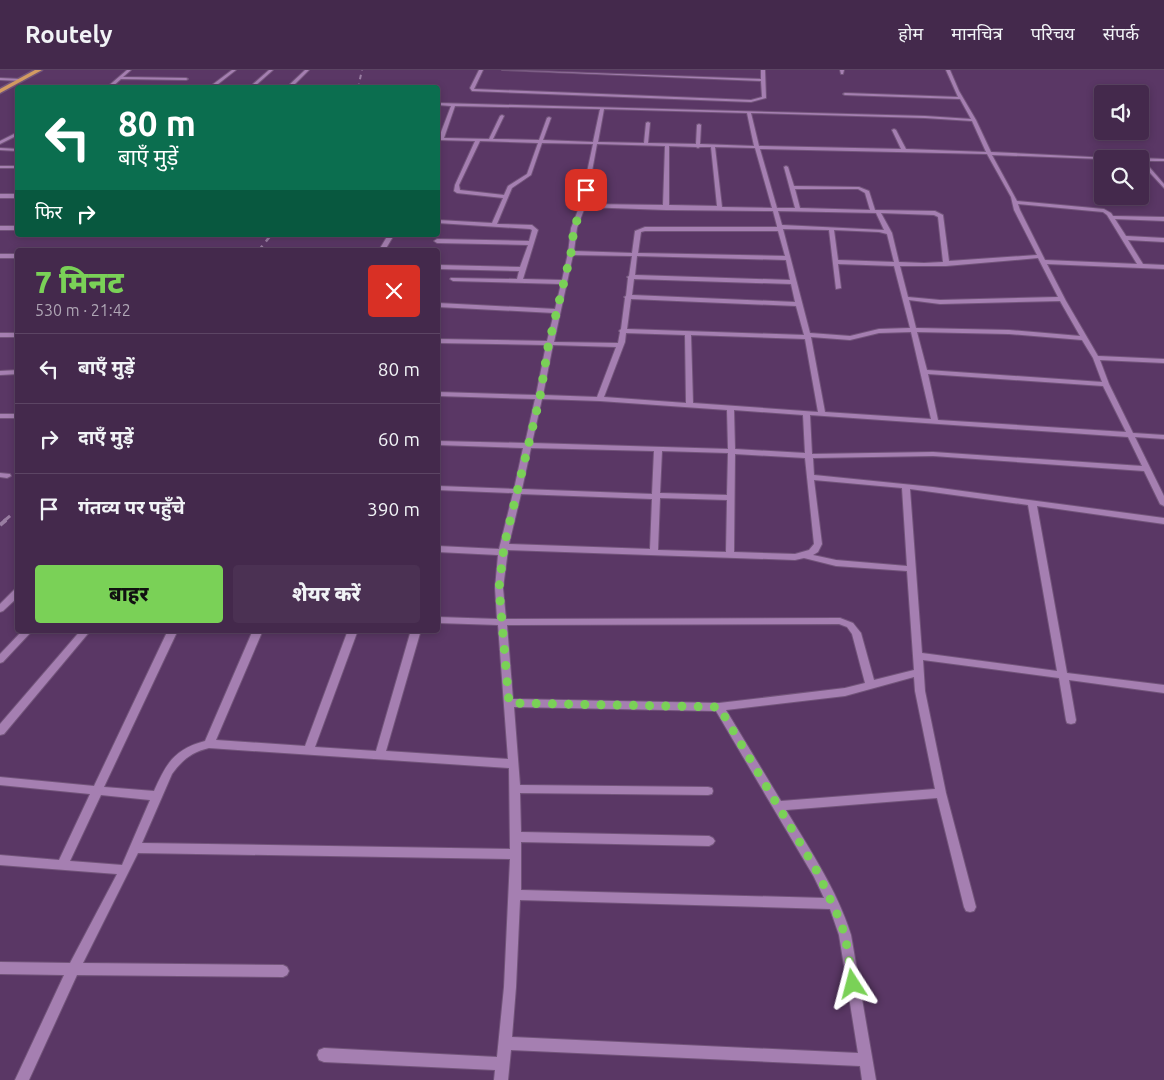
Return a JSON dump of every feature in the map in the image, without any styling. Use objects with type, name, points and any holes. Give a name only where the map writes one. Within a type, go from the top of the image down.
[{"type":"main road","points":[[0,91],[39,70]]},
{"type":"street","points":[[111,85],[129,70]]},
{"type":"street","points":[[214,85],[234,70]]},
{"type":"street","points":[[254,85],[271,70]]},
{"type":"street","points":[[291,85],[307,70]]},
{"type":"street","points":[[481,70],[472,88],[473,90],[751,101],[764,99],[764,70]]},
{"type":"street","points":[[504,70],[764,80]]},
{"type":"street","points":[[948,70],[1062,298],[1096,358],[1106,384],[1164,504]]},
{"type":"street","points":[[119,78],[186,79]]},
{"type":"street","points":[[0,79],[20,80]]},
{"type":"street","points":[[845,94],[961,98]]},
{"type":"street","points":[[440,104],[925,117],[974,120]]},
{"type":"street","points":[[440,137],[454,104]]},
{"type":"street","points":[[501,1080],[510,987],[515,854],[514,764],[499,588],[503,549],[540,397],[550,343],[571,253],[574,228],[583,205],[602,108]]},
{"type":"street","points":[[749,113],[756,149],[788,258],[807,336],[822,414]]},
{"type":"street","points":[[490,141],[502,116]]},
{"type":"street","points":[[494,224],[512,185],[529,176],[549,118]]},
{"type":"street","points":[[646,145],[648,122]]},
{"type":"street","points":[[698,147],[699,125]]},
{"type":"street","points":[[894,130],[904,151]]},
{"type":"street","points":[[0,134],[15,134]]},
{"type":"street","points":[[0,143],[15,135]]},
{"type":"street","points":[[440,139],[756,149],[989,153],[1094,158]]},
{"type":"street","points":[[478,140],[457,185],[457,191],[506,197]]},
{"type":"street","points":[[666,208],[667,146]]},
{"type":"street","points":[[713,147],[720,208]]},
{"type":"street","points":[[0,149],[15,150]]},
{"type":"street","points":[[1149,159],[1164,160]]},
{"type":"street","points":[[0,166],[15,167]]},
{"type":"street","points":[[786,167],[798,209]]},
{"type":"street","points":[[1149,168],[1162,182],[1164,187]]},
{"type":"street","points":[[793,187],[859,188],[867,192],[875,211],[888,232],[914,330],[934,421]]},
{"type":"street","points":[[1,193],[15,195]]},
{"type":"street","points":[[1015,202],[1104,211],[1110,217],[1141,266]]},
{"type":"street","points":[[583,205],[932,212],[939,215],[946,264]]},
{"type":"street","points":[[1110,217],[1164,219]]},
{"type":"street","points":[[440,222],[532,227],[534,230],[531,243],[519,281]]},
{"type":"street","points":[[0,228],[15,228]]},
{"type":"street","points":[[600,399],[622,342],[630,277],[638,231],[641,229],[831,228],[888,232]]},
{"type":"street","points":[[831,228],[838,288]]},
{"type":"street","points":[[383,248],[390,237]]},
{"type":"street","points":[[1124,238],[1164,240]]},
{"type":"street","points":[[438,241],[531,243]]},
{"type":"street","points":[[571,253],[788,258]]},
{"type":"street","points":[[0,256],[15,256]]},
{"type":"street","points":[[835,262],[896,266],[1043,259],[1164,266]]},
{"type":"street","points":[[440,267],[523,269]]},
{"type":"street","points":[[630,277],[793,282]]},
{"type":"street","points":[[453,279],[564,282]]},
{"type":"street","points":[[627,297],[799,304]]},
{"type":"street","points":[[905,298],[940,302],[1062,298]]},
{"type":"street","points":[[440,305],[557,311]]},
{"type":"street","points":[[622,330],[850,338],[879,331],[914,330],[1009,332],[1084,338]]},
{"type":"street","points":[[688,332],[690,405]]},
{"type":"street","points":[[0,335],[15,335]]},
{"type":"street","points":[[440,341],[620,345]]},
{"type":"street","points":[[1096,358],[1164,361]]},
{"type":"street","points":[[0,373],[15,372]]},
{"type":"street","points":[[924,372],[1106,384]]},
{"type":"street","points":[[440,394],[600,399],[1164,436]]},
{"type":"street","points":[[730,407],[730,556]]},
{"type":"street","points":[[805,556],[813,552],[818,544],[810,477],[806,413]]},
{"type":"street","points":[[0,416],[15,416]]},
{"type":"street","points":[[440,443],[731,451],[809,456],[933,454],[1148,469]]},
{"type":"street","points":[[654,553],[658,450]]},
{"type":"street","points":[[810,477],[906,487],[1164,521]]},
{"type":"street","points":[[906,487],[920,691],[941,793],[970,907]]},
{"type":"street","points":[[440,488],[731,498]]},
{"type":"street","points":[[1032,503],[1071,720]]},
{"type":"street","points":[[440,548],[730,556],[805,556],[836,563],[912,569]]},
{"type":"street","points":[[0,609],[15,594]]},
{"type":"street","points":[[440,620],[502,622],[840,621],[850,625],[856,633],[871,686]]},
{"type":"street","points":[[0,660],[25,633]]},
{"type":"street","points":[[0,731],[83,633]]},
{"type":"street","points":[[62,865],[172,633]]},
{"type":"street","points":[[209,744],[257,633]]},
{"type":"street","points":[[309,750],[352,633]]},
{"type":"street","points":[[380,755],[415,633]]},
{"type":"street","points":[[917,656],[1164,689]]},
{"type":"street","points":[[509,703],[719,707],[845,692],[918,672]]},
{"type":"street","points":[[719,707],[818,873],[833,904],[845,935],[869,1080]]},
{"type":"street","points":[[22,1080],[73,970],[125,870],[168,772],[178,758],[192,748],[209,744],[514,764]]},
{"type":"street","points":[[0,781],[158,796]]},
{"type":"street","points":[[514,789],[708,791]]},
{"type":"street","points":[[778,806],[941,793]]},
{"type":"street","points":[[515,837],[709,841]]},
{"type":"street","points":[[135,848],[515,854]]},
{"type":"street","points":[[0,860],[125,870]]},
{"type":"street","points":[[514,895],[833,904]]},
{"type":"street","points":[[0,968],[283,971]]},
{"type":"street","points":[[505,1043],[865,1060]]},
{"type":"street","points":[[324,1055],[503,1064]]},
{"type":"railway","points":[[359,85],[362,70]]},
{"type":"railway","points":[[261,248],[269,237]]},
{"type":"railway","points":[[4,521],[15,512]]},
{"type":"railway","points":[[0,525],[6,520]]},
{"type":"route","points":[[586,190],[583,205],[574,228],[571,253],[548,347],[540,397],[504,546],[499,588],[509,703],[719,707],[818,873],[845,935],[853,984]]}]
